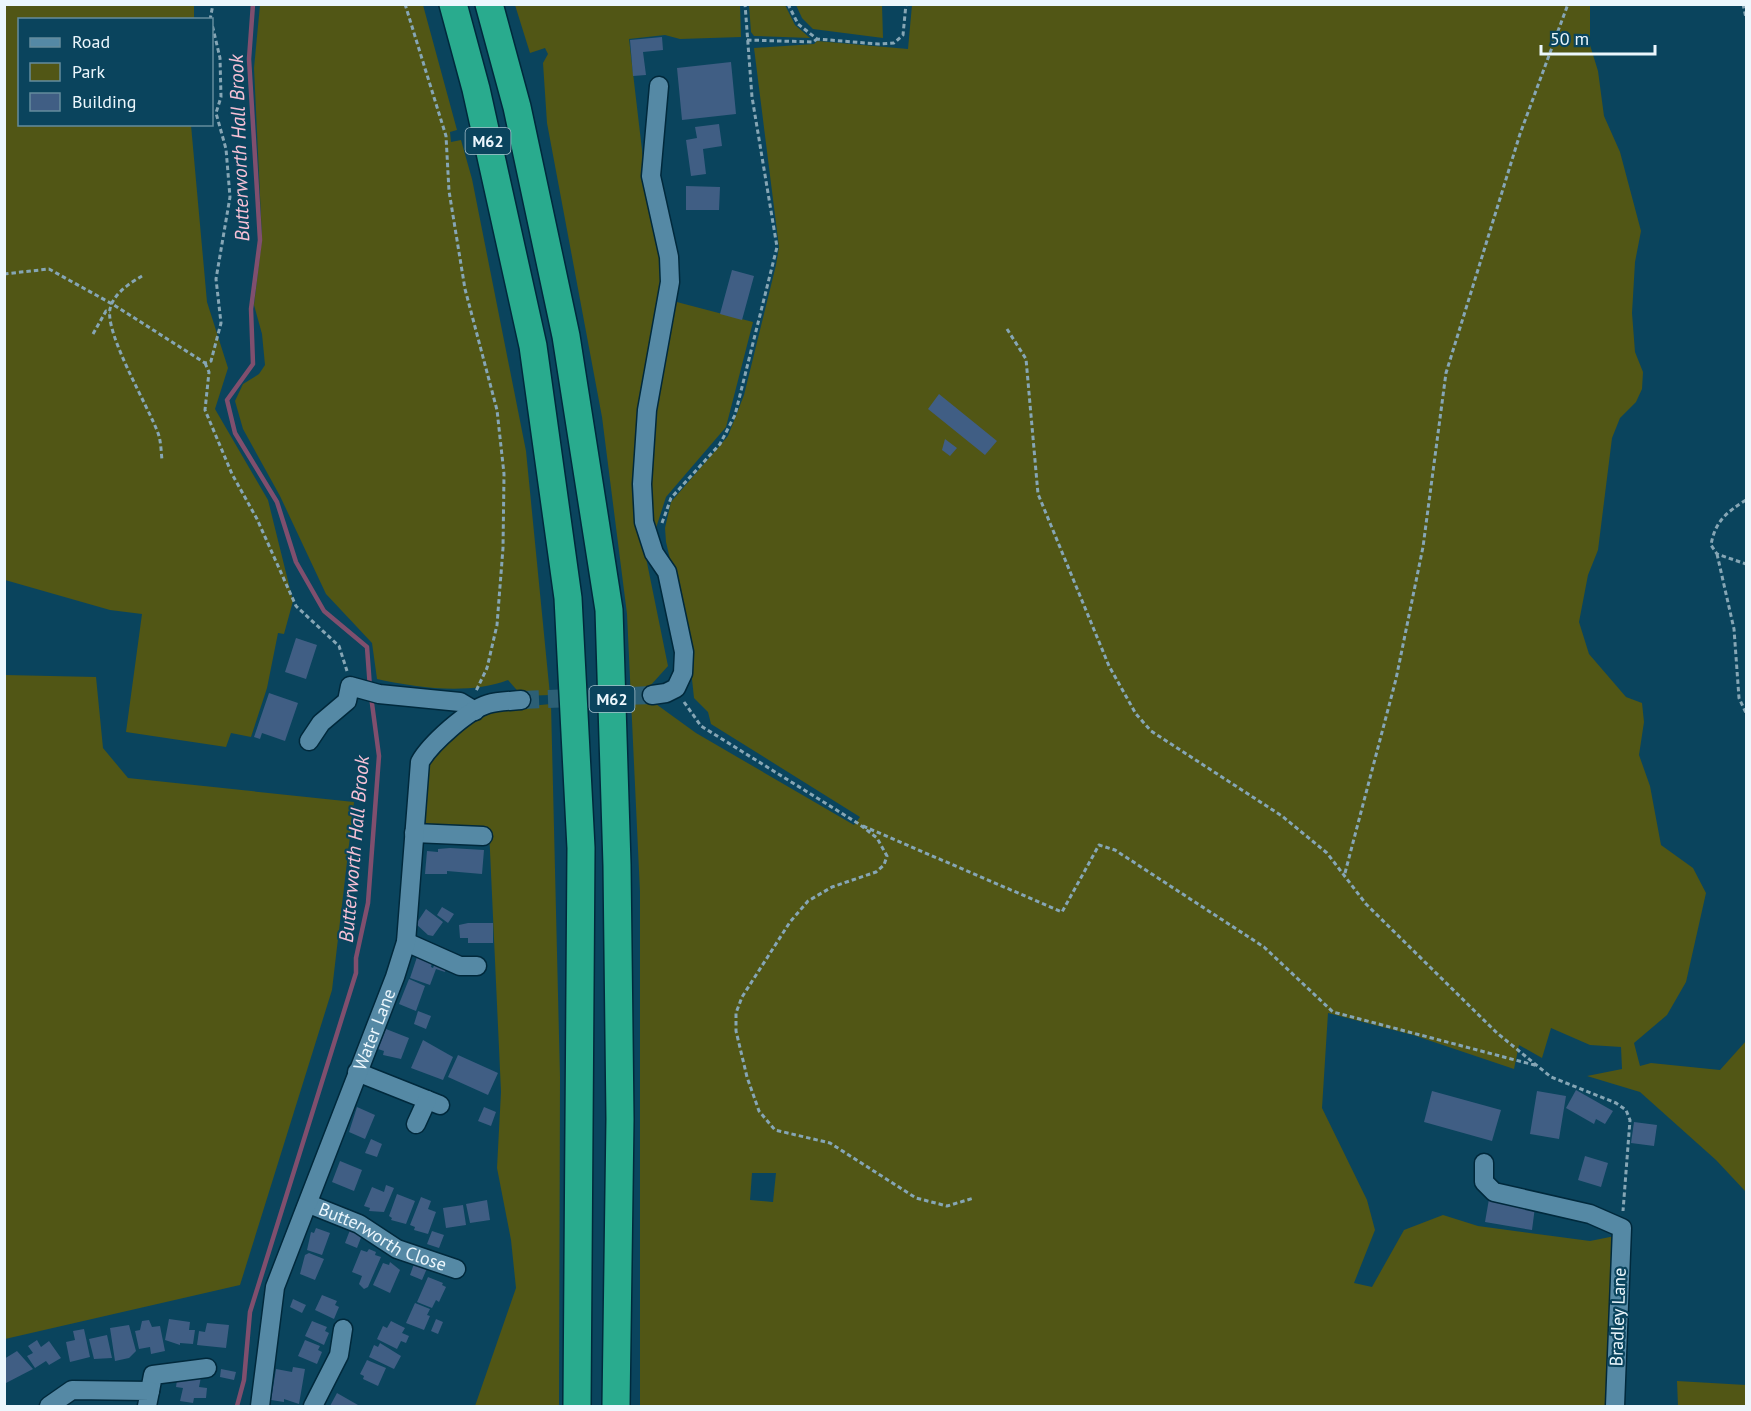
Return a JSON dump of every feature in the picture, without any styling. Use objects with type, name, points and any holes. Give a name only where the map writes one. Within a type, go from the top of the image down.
[{"type":"highway","name":"M62","points":[[453,4],[476,88],[533,346],[568,598],[581,848],[577,1407]]},
{"type":"highway","name":"M62","points":[[489,4],[516,107],[566,336],[609,610],[617,865],[620,1119],[616,1407]]},
{"type":"street","points":[[652,695],[666,693],[676,688],[683,673],[684,652],[667,572],[654,553],[644,522],[642,484],[647,410],[670,282],[669,257],[651,176],[659,86]]},
{"type":"street","points":[[309,741],[321,723],[347,701],[350,686],[379,694],[460,702],[472,708]]},
{"type":"street","name":"Water Lane","points":[[260,1407],[275,1287],[309,1204],[357,1072],[395,977],[406,942],[420,762],[432,746],[472,708],[521,700]]},
{"type":"street","points":[[414,833],[483,836]]},
{"type":"street","points":[[406,942],[460,966],[477,966]]},
{"type":"street","points":[[357,1072],[433,1102],[416,1124]]},
{"type":"street","points":[[1484,1163],[1484,1182],[1494,1192],[1590,1214],[1622,1228]]},
{"type":"street","name":"Butterworth Close","points":[[309,1204],[359,1224],[397,1249],[456,1269]]},
{"type":"street","name":"Bradley Lane","points":[[1615,1407],[1622,1228]]},
{"type":"street","points":[[313,1407],[339,1355],[343,1329]]},
{"type":"street","points":[[49,1407],[72,1390],[150,1391],[207,1368]]},
{"type":"path","points":[[405,4],[446,136],[449,191],[465,289],[497,410],[504,474],[503,548],[497,625],[487,668],[472,708]]},
{"type":"path","points":[[659,533],[671,498],[720,444],[735,416],[777,247],[752,97],[745,4]]},
{"type":"path","points":[[788,4],[798,24],[817,39],[878,44],[894,43],[903,35],[906,4]]},
{"type":"path","points":[[1345,873],[1400,657],[1423,547],[1446,373],[1520,134],[1568,4]]},
{"type":"path","points":[[1743,4],[1746,18]]},
{"type":"path","points":[[205,363],[211,361],[220,323],[216,279],[230,197],[226,149],[216,113],[221,97],[220,58],[213,30]]},
{"type":"path","points":[[747,40],[813,42],[817,39]]},
{"type":"path","points":[[4,274],[26,269],[49,269],[112,304],[205,363],[209,372],[205,410],[232,474],[257,519],[296,606],[339,646],[344,657],[350,686]]},
{"type":"path","points":[[142,276],[128,285],[112,304],[110,312],[135,387],[159,435],[162,460]]},
{"type":"path","points":[[93,334],[106,311],[110,312]]},
{"type":"path","points":[[1007,328],[1026,359],[1038,494],[1109,666],[1136,714],[1150,731],[1282,816],[1327,853],[1345,873],[1366,904],[1497,1033],[1551,1077],[1616,1103],[1626,1110],[1630,1120],[1622,1228]]},
{"type":"path","points":[[1746,500],[1723,515],[1714,527],[1711,544],[1717,554],[1734,629],[1739,698],[1746,713]]},
{"type":"path","points":[[1717,554],[1746,564]]},
{"type":"path","points":[[676,688],[701,726],[859,824],[1062,912],[1099,845],[1116,850],[1263,947],[1333,1012],[1540,1067]]},
{"type":"path","points":[[859,824],[883,847],[886,856],[884,865],[876,872],[832,887],[808,901],[790,922],[742,997],[736,1013],[736,1031],[747,1077],[759,1110],[775,1130],[830,1143],[916,1198],[946,1206],[974,1198]]},
{"type":"green space","points":[[4,5],[194,5],[194,18],[18,18],[18,126],[191,126],[207,302],[228,368],[215,409],[268,500],[293,601],[284,634],[278,633],[267,688],[251,737],[231,733],[226,747],[126,732],[142,614],[110,610],[5,580]]},
{"type":"green space","points":[[260,5],[423,5],[457,130],[450,132],[451,142],[461,140],[472,179],[526,451],[550,695],[522,696],[508,680],[493,685],[460,689],[409,685],[377,679],[372,643],[326,594],[280,496],[243,429],[235,401],[243,384],[259,374],[265,365],[262,334],[254,305],[262,238],[254,68]]},
{"type":"green space","points":[[515,5],[740,5],[741,37],[680,39],[665,35],[629,39],[646,184],[662,253],[643,543],[668,666],[650,686],[649,699],[696,733],[854,825],[860,817],[711,724],[708,712],[694,698],[687,632],[666,542],[665,528],[671,502],[728,436],[744,395],[776,265],[779,247],[754,48],[814,44],[817,41],[908,49],[912,5],[1590,5],[1590,45],[1598,71],[1604,116],[1620,152],[1641,231],[1635,262],[1632,313],[1635,352],[1643,372],[1642,389],[1636,402],[1620,418],[1612,438],[1598,550],[1588,575],[1579,622],[1589,654],[1626,697],[1642,703],[1644,722],[1639,755],[1650,786],[1661,845],[1693,868],[1706,893],[1686,982],[1667,1015],[1634,1043],[1640,1066],[1651,1063],[1720,1070],[1746,1041],[1746,1192],[1716,1160],[1640,1092],[1587,1076],[1622,1069],[1621,1047],[1590,1045],[1551,1028],[1542,1058],[1519,1045],[1514,1069],[1413,1035],[1328,1013],[1322,1108],[1367,1200],[1375,1230],[1354,1283],[1372,1287],[1404,1230],[1443,1215],[1478,1226],[1590,1241],[1615,1236],[1608,1406],[640,1406],[640,892],[627,614],[602,417],[547,123],[543,63],[548,54],[545,48],[530,53]],"holes":[[[752,1173],[776,1173],[773,1202],[750,1200]]]},
{"type":"green space","points":[[749,5],[785,5],[795,25],[810,38],[754,36],[751,32]]},
{"type":"green space","points":[[796,5],[882,5],[883,38],[813,29],[802,18]]},
{"type":"green space","points":[[673,301],[753,322],[726,427],[666,497],[656,528],[659,551],[649,522],[652,400]]},
{"type":"green space","points":[[5,675],[96,677],[103,748],[128,778],[354,802],[332,990],[240,1285],[5,1339]]},
{"type":"green space","points":[[551,704],[560,1077],[559,1406],[475,1406],[516,1288],[511,1240],[497,1168],[501,1092],[489,829],[442,828],[423,823],[427,758],[485,710]]},
{"type":"green space","points":[[1677,1381],[1746,1385],[1746,1406],[1678,1406]]},
{"type":"building","points":[[662,37],[663,50],[643,52],[646,75],[633,76],[630,40]]},
{"type":"building","points":[[731,62],[736,114],[682,120],[677,68]]},
{"type":"building","points":[[719,124],[722,146],[703,149],[706,174],[691,176],[686,140],[697,138],[695,127]]},
{"type":"building","points":[[686,186],[720,187],[719,210],[686,210]]},
{"type":"building","points":[[732,270],[754,276],[742,320],[720,314]]},
{"type":"building","points":[[939,394],[997,441],[985,455],[928,409]]},
{"type":"building","points":[[945,439],[957,448],[950,456],[942,450]]},
{"type":"building","points":[[296,638],[317,645],[306,679],[285,672]]},
{"type":"building","points":[[269,693],[298,703],[285,741],[262,733],[260,739],[254,737]]},
{"type":"building","points":[[438,849],[484,850],[482,874],[447,871],[447,874],[425,874],[427,851],[438,852]]},
{"type":"building","points":[[442,907],[454,914],[448,923],[437,915]]},
{"type":"building","points":[[426,909],[443,922],[433,936],[428,935],[416,924]]},
{"type":"building","points":[[493,923],[493,943],[468,943],[468,938],[460,938],[459,925]]},
{"type":"building","points":[[418,954],[433,960],[431,967],[433,968],[436,960],[447,964],[445,972],[436,969],[430,985],[410,978]]},
{"type":"building","points":[[409,979],[425,986],[416,1011],[399,1004]]},
{"type":"building","points":[[418,1011],[431,1016],[426,1029],[414,1024]]},
{"type":"building","points":[[386,1029],[409,1038],[401,1059],[383,1055],[384,1051],[378,1049]]},
{"type":"building","points":[[423,1040],[453,1057],[443,1080],[411,1068]]},
{"type":"building","points":[[458,1055],[498,1073],[488,1095],[448,1077]]},
{"type":"building","points":[[1576,1090],[1613,1111],[1605,1124],[1596,1119],[1594,1124],[1566,1108]]},
{"type":"building","points":[[1432,1091],[1501,1110],[1492,1141],[1424,1122]]},
{"type":"building","points":[[1537,1091],[1566,1096],[1559,1139],[1530,1134]]},
{"type":"building","points":[[357,1107],[375,1115],[365,1139],[349,1132]]},
{"type":"building","points":[[484,1107],[496,1112],[491,1126],[478,1121]]},
{"type":"building","points":[[1634,1122],[1657,1125],[1654,1146],[1631,1143]]},
{"type":"building","points":[[371,1139],[382,1144],[377,1157],[365,1153]]},
{"type":"building","points":[[1585,1156],[1608,1163],[1601,1187],[1578,1180]]},
{"type":"building","points":[[340,1161],[362,1170],[354,1191],[332,1182]]},
{"type":"building","points":[[386,1185],[394,1188],[384,1212],[369,1211],[370,1208],[364,1206],[372,1187],[384,1192]]},
{"type":"building","points":[[397,1194],[415,1201],[406,1224],[391,1220],[389,1216]]},
{"type":"building","points":[[421,1197],[431,1201],[428,1209],[436,1212],[428,1234],[414,1230],[415,1227],[410,1225]]},
{"type":"building","points":[[1489,1199],[1535,1207],[1532,1230],[1485,1222]]},
{"type":"building","points":[[487,1200],[490,1220],[470,1223],[466,1204]]},
{"type":"building","points":[[463,1205],[466,1225],[446,1228],[443,1208]]},
{"type":"building","points":[[316,1228],[330,1233],[322,1255],[307,1250],[311,1232],[314,1233]]},
{"type":"building","points":[[350,1230],[362,1235],[357,1248],[345,1243]]},
{"type":"building","points":[[432,1231],[444,1235],[439,1248],[427,1244]]},
{"type":"building","points":[[369,1249],[381,1257],[368,1287],[364,1289],[359,1284],[362,1276],[352,1272],[361,1250],[367,1252]]},
{"type":"building","points":[[309,1253],[324,1259],[315,1280],[300,1274],[305,1255]]},
{"type":"building","points":[[415,1261],[428,1266],[422,1280],[410,1275]]},
{"type":"building","points":[[390,1262],[400,1270],[390,1293],[373,1285],[383,1263],[389,1265]]},
{"type":"building","points":[[428,1277],[443,1283],[442,1285],[446,1287],[439,1302],[436,1300],[432,1308],[417,1302]]},
{"type":"building","points":[[322,1295],[337,1301],[335,1305],[339,1307],[334,1319],[315,1310]]},
{"type":"building","points":[[293,1299],[306,1305],[302,1313],[290,1307]]},
{"type":"building","points":[[415,1303],[430,1309],[427,1315],[430,1316],[424,1330],[406,1323]]},
{"type":"building","points":[[169,1319],[190,1322],[189,1330],[195,1330],[193,1344],[180,1343],[180,1345],[165,1340]]},
{"type":"building","points":[[436,1319],[443,1322],[438,1334],[431,1331]]},
{"type":"building","points":[[149,1320],[152,1327],[160,1326],[165,1351],[151,1354],[150,1347],[139,1349],[135,1331],[140,1330],[142,1321]]},
{"type":"building","points":[[312,1321],[327,1327],[325,1331],[329,1333],[324,1345],[305,1336]]},
{"type":"building","points":[[391,1321],[405,1328],[402,1333],[409,1336],[406,1343],[401,1341],[397,1349],[377,1339],[383,1326],[387,1328]]},
{"type":"building","points":[[207,1323],[229,1325],[226,1348],[197,1345],[199,1331],[205,1332]]},
{"type":"building","points":[[129,1325],[136,1351],[129,1358],[115,1361],[110,1328]]},
{"type":"building","points":[[84,1329],[90,1357],[70,1362],[66,1342],[75,1340],[73,1331]]},
{"type":"building","points":[[107,1335],[112,1358],[94,1359],[89,1339]]},
{"type":"building","points":[[37,1340],[41,1347],[49,1341],[61,1358],[49,1365],[46,1361],[35,1368],[27,1356],[33,1353],[28,1346]]},
{"type":"building","points":[[305,1340],[320,1346],[318,1350],[322,1352],[317,1364],[298,1356]]},
{"type":"building","points":[[380,1343],[401,1356],[394,1369],[369,1357],[374,1345],[378,1347]]},
{"type":"building","points":[[17,1351],[33,1369],[6,1383],[4,1359]]},
{"type":"building","points":[[367,1360],[386,1368],[378,1386],[363,1379],[364,1376],[360,1374]]},
{"type":"building","points":[[293,1367],[305,1369],[299,1404],[284,1399],[284,1402],[271,1400],[276,1369],[292,1372]]},
{"type":"building","points":[[221,1369],[236,1372],[234,1380],[220,1377]]},
{"type":"building","points":[[178,1373],[201,1377],[199,1387],[207,1388],[206,1398],[194,1398],[193,1403],[180,1401],[183,1388],[176,1387]]},
{"type":"building","points":[[337,1393],[358,1405],[330,1406]]},
{"type":"waterway","name":"Butterworth Hall Brook","points":[[253,4],[249,59],[260,240],[251,309],[253,364],[227,400],[235,433],[277,502],[296,562],[324,611],[367,647],[370,688]]},
{"type":"waterway","name":"Butterworth Hall Brook","points":[[237,1406],[244,1380],[250,1312],[356,973],[356,958],[368,903],[379,756],[371,696]]},
{"type":"tunnel","points":[[521,700],[652,695]]}]
